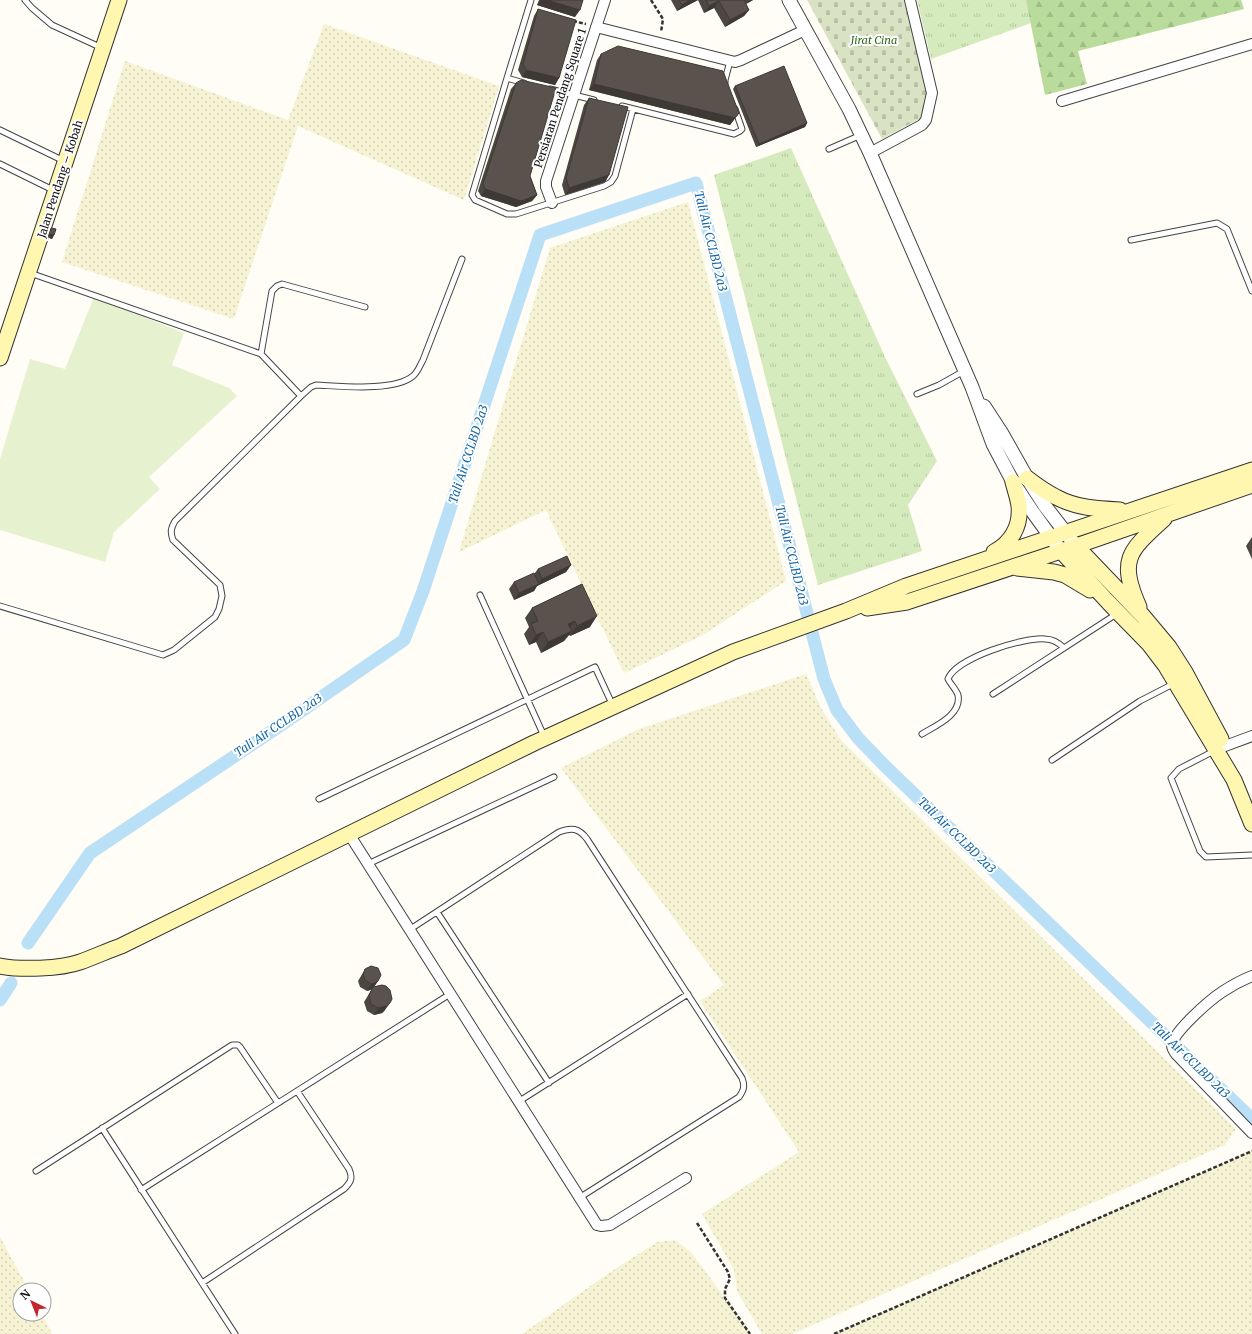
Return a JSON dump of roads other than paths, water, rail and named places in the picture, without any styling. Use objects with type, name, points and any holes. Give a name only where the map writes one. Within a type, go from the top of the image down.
[{"type":"main road","name":"Jalan Pendang – Kobah","points":[[0,358],[119,0]]},
{"type":"main road","points":[[0,966],[10,968],[50,967],[79,963],[121,946],[545,738],[733,652],[846,611],[906,586],[1252,470]]},
{"type":"main road","points":[[972,564],[1003,547],[1012,536],[1018,524],[1020,480],[1078,506],[1099,509],[1130,510]]},
{"type":"main road","points":[[846,611],[907,602],[1252,486]]},
{"type":"main road","points":[[1143,616],[1130,584],[1128,572],[1129,561],[1132,552],[1140,541],[1169,514]]},
{"type":"main road","points":[[1076,546],[1143,616],[1169,647],[1185,672],[1221,748]]},
{"type":"main road","points":[[1062,551],[1149,644],[1165,665],[1230,762],[1234,780],[1252,824]]},
{"type":"main road","points":[[1011,568],[1039,570],[1065,575],[1114,608]]},
{"type":"street","name":"Persiaran Pendang Square 1","points":[[552,203],[546,187],[546,181],[604,0]]},
{"type":"street","points":[[789,0],[870,153],[972,387],[1001,432],[1020,480],[1045,506],[1058,534],[1062,551]]},
{"type":"street","points":[[870,153],[922,125],[926,120],[932,93],[910,0]]},
{"type":"street","points":[[596,27],[735,62],[805,30]]},
{"type":"street","points":[[1062,101],[1252,44]]},
{"type":"street","points":[[1058,534],[1076,546]]},
{"type":"street","points":[[1221,748],[1252,736]]},
{"type":"street","points":[[349,834],[594,1221],[600,1226],[605,1227],[610,1225],[686,1178]]},
{"type":"street","points":[[1252,976],[1222,992],[1184,1026],[1174,1041],[1172,1049],[1252,1133]]},
{"type":"lane","points":[[25,0],[52,25],[103,48]]},
{"type":"lane","points":[[531,0],[472,192],[472,197],[475,200],[512,215],[604,186],[614,180],[633,109]]},
{"type":"lane","points":[[728,92],[725,80],[730,61]]},
{"type":"lane","points":[[507,78],[529,84]]},
{"type":"lane","points":[[544,87],[596,100]]},
{"type":"lane","points":[[618,106],[734,134],[742,128],[734,105]]},
{"type":"lane","points":[[0,130],[65,162]]},
{"type":"lane","points":[[829,149],[861,134]]},
{"type":"lane","points":[[0,164],[56,191]]},
{"type":"lane","points":[[1131,240],[1217,223],[1227,229],[1252,291]]},
{"type":"lane","points":[[0,606],[163,655],[174,650],[215,617],[219,609],[222,596],[220,585],[173,540],[171,528],[174,521],[311,387],[316,385],[356,388],[402,383],[414,375],[423,360],[462,259]]},
{"type":"lane","points":[[28,273],[261,354],[301,396]]},
{"type":"lane","points":[[261,354],[272,291],[276,286],[282,284],[365,308]]},
{"type":"lane","points":[[917,394],[939,385],[965,370]]},
{"type":"lane","points":[[480,595],[545,738]]},
{"type":"lane","points":[[993,694],[1064,648],[1114,608]]},
{"type":"lane","points":[[922,734],[952,714],[955,710],[958,696],[956,690],[948,679],[956,669],[982,655],[1018,641],[1046,639],[1058,643],[1064,648]]},
{"type":"lane","points":[[319,799],[595,667],[613,707]]},
{"type":"lane","points":[[1052,760],[1140,701],[1176,682]]},
{"type":"lane","points":[[1221,748],[1179,769],[1171,778],[1200,851],[1206,857],[1252,855]]},
{"type":"lane","points":[[368,864],[554,777]]},
{"type":"lane","points":[[409,930],[559,832],[568,828],[576,829],[587,839],[742,1078],[744,1085],[743,1092],[734,1101],[579,1198]]},
{"type":"lane","points":[[437,912],[549,1083]]},
{"type":"lane","points":[[141,1190],[450,994]]},
{"type":"lane","points":[[518,1102],[688,994]]},
{"type":"lane","points":[[36,1171],[229,1046],[235,1044],[240,1047],[278,1103]]},
{"type":"lane","points":[[202,1283],[344,1189],[351,1180],[349,1169],[297,1091]]},
{"type":"lane","points":[[102,1128],[235,1334]]},
{"type":"waterway","name":"Tali Air CCLBD 2a3","points":[[28,943],[90,853],[284,723],[404,640],[423,591],[540,235],[696,183],[824,679],[837,710],[858,738],[885,766],[1252,1119]]},
{"type":"waterway","points":[[0,1000],[11,983]]},
{"type":"park label","name":"Jirat Cina","points":[[874,40]]}]
